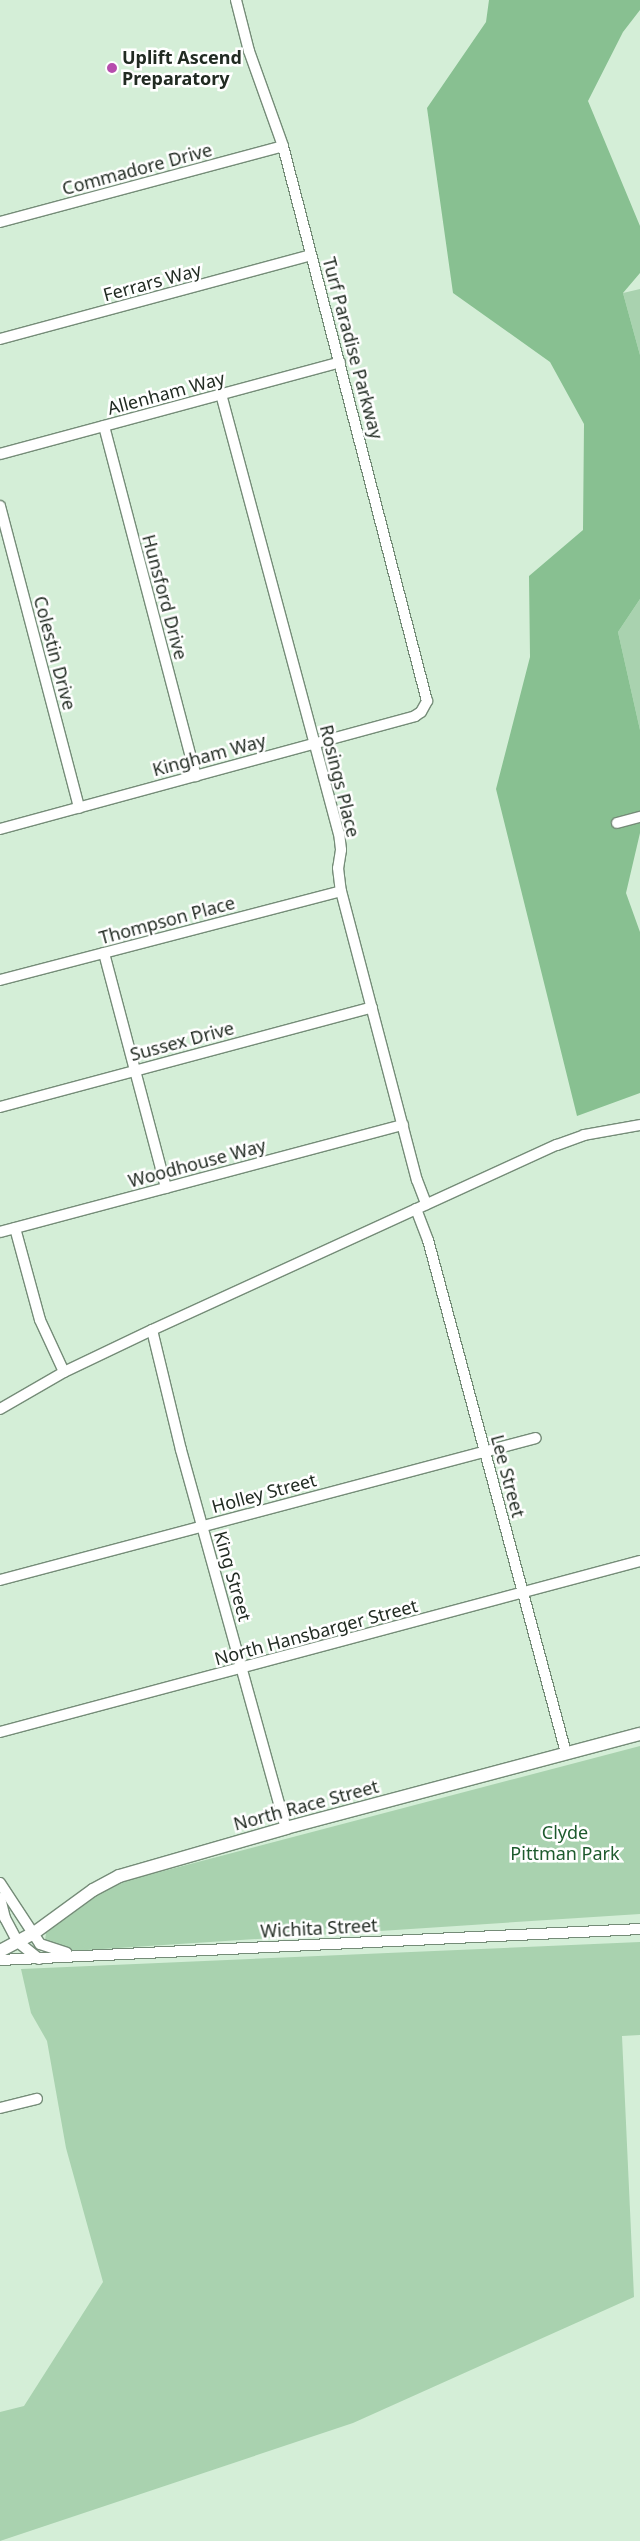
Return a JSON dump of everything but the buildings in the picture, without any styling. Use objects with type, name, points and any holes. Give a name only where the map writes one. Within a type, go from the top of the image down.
[{"type":"main road","name":"North Race Street","points":[[0,1951],[34,1933],[93,1890],[119,1876],[286,1828],[640,1734]]},
{"type":"street","name":"Turf Paradise Parkway","points":[[236,0],[249,51],[283,146],[427,694],[425,708]]},
{"type":"street","name":"Commadore Drive","points":[[0,222],[283,146]]},
{"type":"street","name":"Ferrars Way","points":[[0,339],[312,256]]},
{"type":"street","name":"Allenham Way","points":[[0,454],[340,362]]},
{"type":"street","name":"Rosings Place","points":[[221,394],[339,833],[338,878],[341,891],[417,1180],[426,1204]]},
{"type":"street","name":"Hunsford Drive","points":[[104,426],[196,776]]},
{"type":"street","name":"Colestin Drive","points":[[0,506],[79,808]]},
{"type":"street","name":"Kingham Way","points":[[0,829],[415,716],[425,708]]},
{"type":"street","points":[[617,823],[640,817]]},
{"type":"street","name":"Thompson Place","points":[[0,978],[341,891]]},
{"type":"street","points":[[104,953],[166,1188]]},
{"type":"street","name":"Sussex Drive","points":[[0,1107],[372,1007]]},
{"type":"street","name":"Woodhouse Way","points":[[0,1232],[403,1125]]},
{"type":"street","points":[[0,1409],[64,1372],[152,1330],[557,1144],[584,1135],[640,1125]]},
{"type":"street","name":"Lee Street","points":[[416,1209],[428,1240],[566,1753]]},
{"type":"street","points":[[15,1228],[40,1320],[64,1372]]},
{"type":"street","name":"King Street","points":[[152,1330],[181,1450],[286,1828]]},
{"type":"street","name":"Holley Street","points":[[0,1580],[536,1438]]},
{"type":"street","name":"North Hansbarger Street","points":[[0,1732],[242,1669],[640,1561]]},
{"type":"street","points":[[0,1883],[40,1944],[54,1951],[78,1956]]},
{"type":"street","points":[[0,1898],[5,1918],[18,1942],[39,1959]]},
{"type":"street","name":"Wichita Street","points":[[0,1960],[640,1929]]},
{"type":"street","points":[[0,2108],[37,2099]]},
{"type":"green space","points":[[489,0],[640,0],[640,10],[623,32],[588,101],[640,226],[640,273],[623,293],[640,355],[640,599],[618,632],[640,730],[640,833],[626,893],[640,932],[640,1093],[577,1116],[496,789],[530,657],[529,576],[583,530],[584,424],[550,362],[453,293],[427,108],[486,22]]},
{"type":"green space","points":[[640,289],[640,355],[623,293]]},
{"type":"green space","points":[[640,599],[640,730],[618,632]]},
{"type":"green space","name":"Clyde Pittman Park","points":[[640,1746],[640,1914],[72,1951],[45,1941],[46,1933],[105,1890],[129,1880]]},
{"type":"green space","points":[[640,1942],[640,2035],[622,2036],[634,2297],[353,2423],[0,2541],[0,2412],[24,2406],[103,2282],[66,2148],[47,2041],[31,2013],[21,1969]]},
{"type":"place","name":"Uplift Ascend Preparatory","points":[[112,68]]}]
